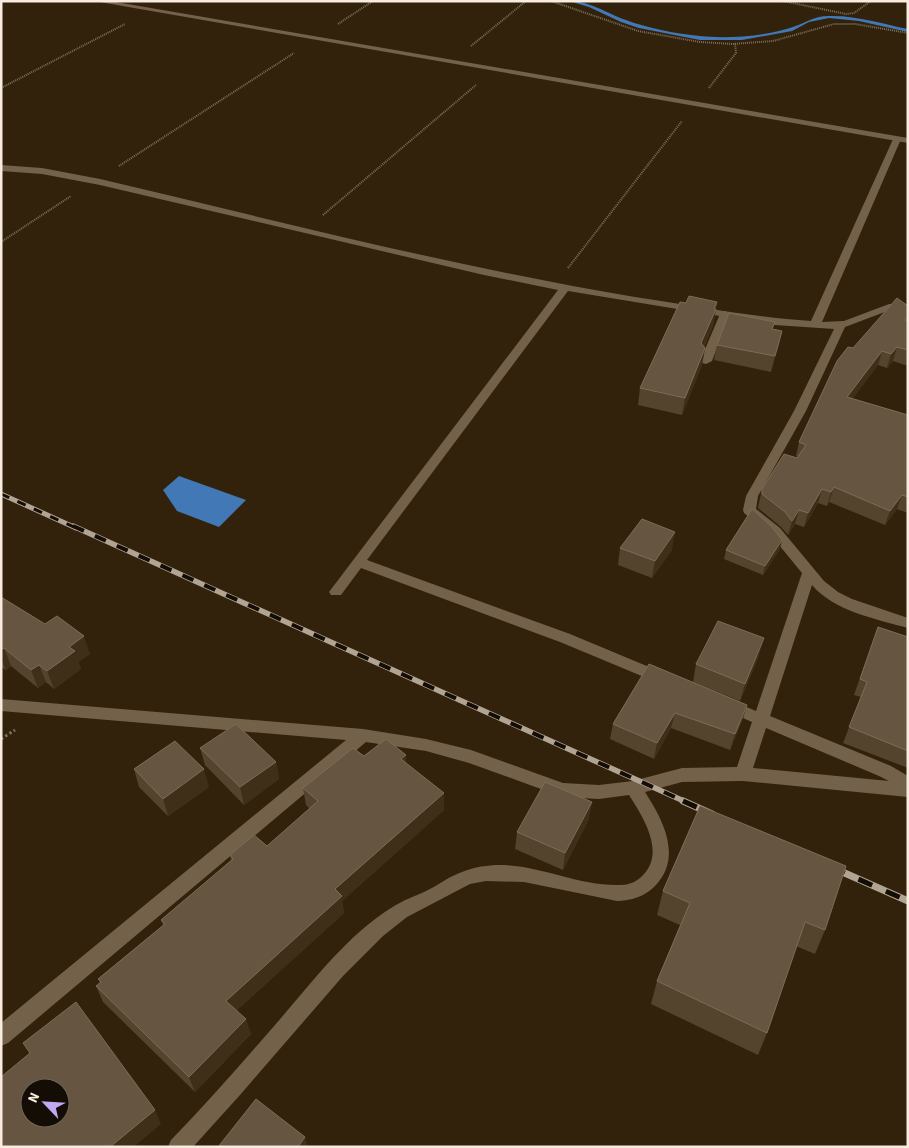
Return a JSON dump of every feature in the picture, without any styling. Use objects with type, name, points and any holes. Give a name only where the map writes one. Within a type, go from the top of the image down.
[{"type":"street","points":[[97,1],[908,141]]},
{"type":"street","points":[[815,325],[897,139]]},
{"type":"street","points":[[1,168],[42,171],[95,181],[311,232],[559,287],[775,322],[841,325],[889,307],[908,307]]},
{"type":"street","points":[[336,592],[559,287]]},
{"type":"street","points":[[706,361],[725,314]]},
{"type":"street","points":[[841,325],[824,364],[752,496],[749,508],[751,513],[775,531],[819,584],[833,596],[847,603],[908,623]]},
{"type":"street","points":[[358,562],[565,638],[672,682]]},
{"type":"street","points":[[743,774],[809,572]]},
{"type":"street","points":[[716,700],[885,771],[908,784]]},
{"type":"street","points":[[1,705],[363,735],[426,745],[462,754],[564,790],[599,792],[633,788],[682,775],[743,774],[908,790]]},
{"type":"street","points":[[1,1036],[363,735]]},
{"type":"street","points":[[178,1147],[218,1107],[326,979],[392,916],[468,877],[490,874],[526,875],[618,893],[638,890],[650,881],[661,863],[658,833],[644,803],[633,788]]},
{"type":"path","points":[[335,25],[373,1]]},
{"type":"path","points":[[451,62],[526,1]]},
{"type":"path","points":[[552,1],[646,33],[700,42],[735,44],[773,41],[834,24],[855,24],[908,33]]},
{"type":"path","points":[[783,1],[846,14],[854,13],[871,1]]},
{"type":"path","points":[[1,88],[127,23]]},
{"type":"path","points":[[708,89],[736,53],[735,44]]},
{"type":"path","points":[[1,242],[295,53]]},
{"type":"path","points":[[311,232],[320,218],[481,81]]},
{"type":"path","points":[[559,287],[685,117]]},
{"type":"water","points":[[179,476],[246,500],[219,527],[177,511],[163,490]]},
{"type":"building","points":[[689,296],[717,302],[714,309],[716,309],[701,343],[705,348],[685,398],[640,388],[680,302],[686,303]]},
{"type":"building","points":[[897,298],[908,306],[908,316],[905,320],[908,321],[908,350],[897,347],[891,354],[882,351],[847,397],[908,415],[908,497],[902,495],[890,511],[834,487],[831,492],[822,489],[808,513],[799,510],[792,521],[785,512],[762,494],[762,489],[784,454],[797,458],[806,445],[799,442],[837,361],[848,347],[853,348]]},
{"type":"building","points":[[729,313],[775,322],[772,329],[782,331],[775,356],[717,345]]},
{"type":"building","points":[[752,509],[771,526],[782,540],[765,566],[726,550]]},
{"type":"building","points":[[642,519],[675,532],[655,561],[620,548]]},
{"type":"building","points":[[1,597],[45,624],[57,616],[84,636],[69,647],[75,651],[47,671],[39,665],[31,670],[4,648],[1,650]]},
{"type":"building","points":[[718,621],[764,638],[745,684],[696,664]]},
{"type":"building","points":[[878,627],[908,637],[908,751],[849,727],[867,682],[860,679]]},
{"type":"building","points":[[649,664],[747,705],[735,734],[675,713],[657,743],[613,724]]},
{"type":"building","points":[[236,724],[276,762],[240,787],[200,748]]},
{"type":"building","points":[[386,739],[406,755],[401,759],[444,793],[335,889],[342,896],[226,1001],[246,1019],[189,1077],[96,986],[101,982],[98,979],[165,924],[161,920],[233,859],[230,855],[254,835],[267,846],[318,801],[303,788],[353,748],[364,756]]},
{"type":"building","points":[[175,741],[204,769],[163,799],[134,769]]},
{"type":"building","points":[[545,782],[592,802],[565,853],[517,832]]},
{"type":"building","points":[[700,806],[846,866],[825,930],[805,922],[767,1033],[657,981],[690,903],[663,891]]},
{"type":"building","points":[[76,1002],[155,1110],[110,1147],[1,1147],[1,1077],[30,1053],[23,1043]]},
{"type":"building","points":[[256,1099],[305,1137],[298,1147],[218,1147]]},
{"type":"waterway","points":[[571,1],[591,6],[641,27],[700,38],[742,38],[792,29],[808,21],[829,17],[859,20],[908,31]]},
{"type":"railway","points":[[1,494],[76,528]]},
{"type":"railway","points":[[73,526],[686,802]]},
{"type":"railway","points":[[683,801],[712,814]]},
{"type":"railway","points":[[831,867],[908,901]]}]
